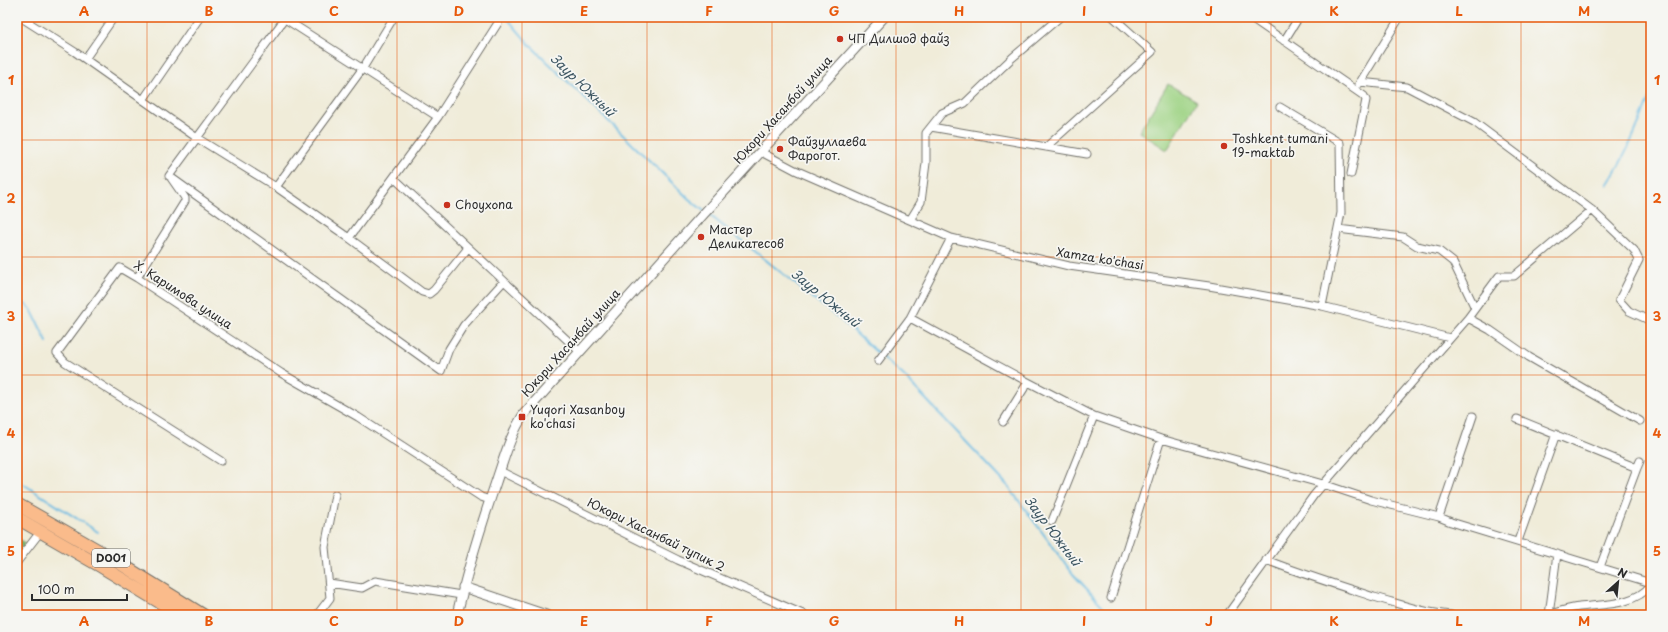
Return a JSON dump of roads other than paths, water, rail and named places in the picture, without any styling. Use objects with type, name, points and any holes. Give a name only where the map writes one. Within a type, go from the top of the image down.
[{"type":"highway","name":"D001","points":[[17,504],[132,570],[203,615]]},
{"type":"highway","name":"D001","points":[[17,518],[114,573],[180,615]]},
{"type":"street","points":[[85,59],[114,17]]},
{"type":"street","points":[[143,100],[200,17]]},
{"type":"street","points":[[276,187],[363,68],[394,17]]},
{"type":"street","name":"Юкори Хасанбой улица","points":[[699,220],[884,17]]},
{"type":"street","points":[[910,220],[921,202],[926,163],[926,133],[942,113],[966,103],[1012,58],[1060,17]]},
{"type":"street","points":[[1046,146],[1152,52],[1113,17]]},
{"type":"street","points":[[1250,17],[1364,96],[1366,100],[1352,174]]},
{"type":"street","points":[[1284,41],[1299,17]]},
{"type":"street","points":[[1355,91],[1400,17]]},
{"type":"street","points":[[25,18],[197,138],[276,187],[349,238],[422,292],[429,294],[434,290],[468,248]]},
{"type":"street","points":[[169,176],[285,18],[438,117]]},
{"type":"street","points":[[349,238],[438,117],[498,23]]},
{"type":"street","points":[[1360,82],[1407,87],[1474,122],[1592,210],[1634,250],[1639,260],[1619,300],[1628,311],[1651,321]]},
{"type":"street","points":[[1280,107],[1340,143],[1341,213],[1322,306]]},
{"type":"street","points":[[931,127],[1087,154]]},
{"type":"street","name":"Xamza ko'chasi","points":[[761,152],[795,170],[951,238],[1069,266],[1209,286],[1322,306],[1450,338]]},
{"type":"street","points":[[169,176],[441,371],[449,349],[464,325],[504,281]]},
{"type":"street","points":[[169,176],[185,198]]},
{"type":"street","points":[[394,178],[579,351]]},
{"type":"street","points":[[137,278],[184,205],[185,198],[192,192]]},
{"type":"street","points":[[1227,615],[1323,484],[1468,318],[1499,276],[1514,276],[1592,210]]},
{"type":"street","name":"Юкори Хасанбай улица","points":[[457,615],[462,591],[490,500],[510,439],[520,420],[531,404],[699,220]]},
{"type":"street","points":[[1338,229],[1404,237],[1417,246],[1439,251],[1453,262],[1475,308]]},
{"type":"street","points":[[878,361],[910,318],[951,238]]},
{"type":"street","name":"Х. Каримова улица","points":[[221,461],[65,362],[57,353],[120,268],[281,372],[358,417],[481,497],[490,500]]},
{"type":"street","points":[[910,318],[1094,416],[1161,439],[1323,484],[1371,500],[1439,517],[1451,522],[1518,541],[1651,584],[1646,592],[1620,603],[1577,607],[1549,615],[1557,554]]},
{"type":"street","points":[[1468,318],[1490,330],[1528,356],[1640,421]]},
{"type":"street","points":[[1003,422],[1028,382]]},
{"type":"street","points":[[1052,521],[1094,416]]},
{"type":"street","points":[[1439,517],[1473,416]]},
{"type":"street","points":[[1517,419],[1638,464],[1600,567]]},
{"type":"street","points":[[1518,541],[1556,434]]},
{"type":"street","points":[[1111,598],[1161,439]]},
{"type":"street","name":"Юкори Хасанбай тупик 2","points":[[500,471],[678,560],[805,615]]},
{"type":"street","points":[[317,615],[330,598],[325,547],[335,494]]},
{"type":"street","points":[[17,562],[41,532]]},
{"type":"street","points":[[1266,560],[1308,576],[1410,608],[1433,614],[1451,615]]},
{"type":"street","points":[[329,583],[362,588],[375,581],[462,591],[546,615]]},
{"type":"waterway","name":"Заур Южный","points":[[506,17],[531,46],[689,199],[704,211]]},
{"type":"waterway","points":[[1607,185],[1626,152],[1651,94]]},
{"type":"waterway","name":"Заур Южный","points":[[707,213],[842,321],[880,355]]},
{"type":"waterway","points":[[17,297],[31,309],[47,342]]},
{"type":"waterway","name":"Заур Южный","points":[[883,358],[903,375],[1008,486],[1073,574],[1111,615]]},
{"type":"waterway","points":[[17,480],[98,532]]},
{"type":"place","name":"ЧП Дилшод файз","points":[[840,39]]},
{"type":"place","name":"Toshkent tumani 19-maktab","points":[[1224,146]]},
{"type":"place","name":"Файзуллаева Фарогот.","points":[[780,149]]},
{"type":"place","name":"Choyxona","points":[[447,205]]},
{"type":"place","name":"Мастер Деликатесов","points":[[701,237]]},
{"type":"place","name":"Yuqori Xasanboy ko'chasi","points":[[522,417]]}]
